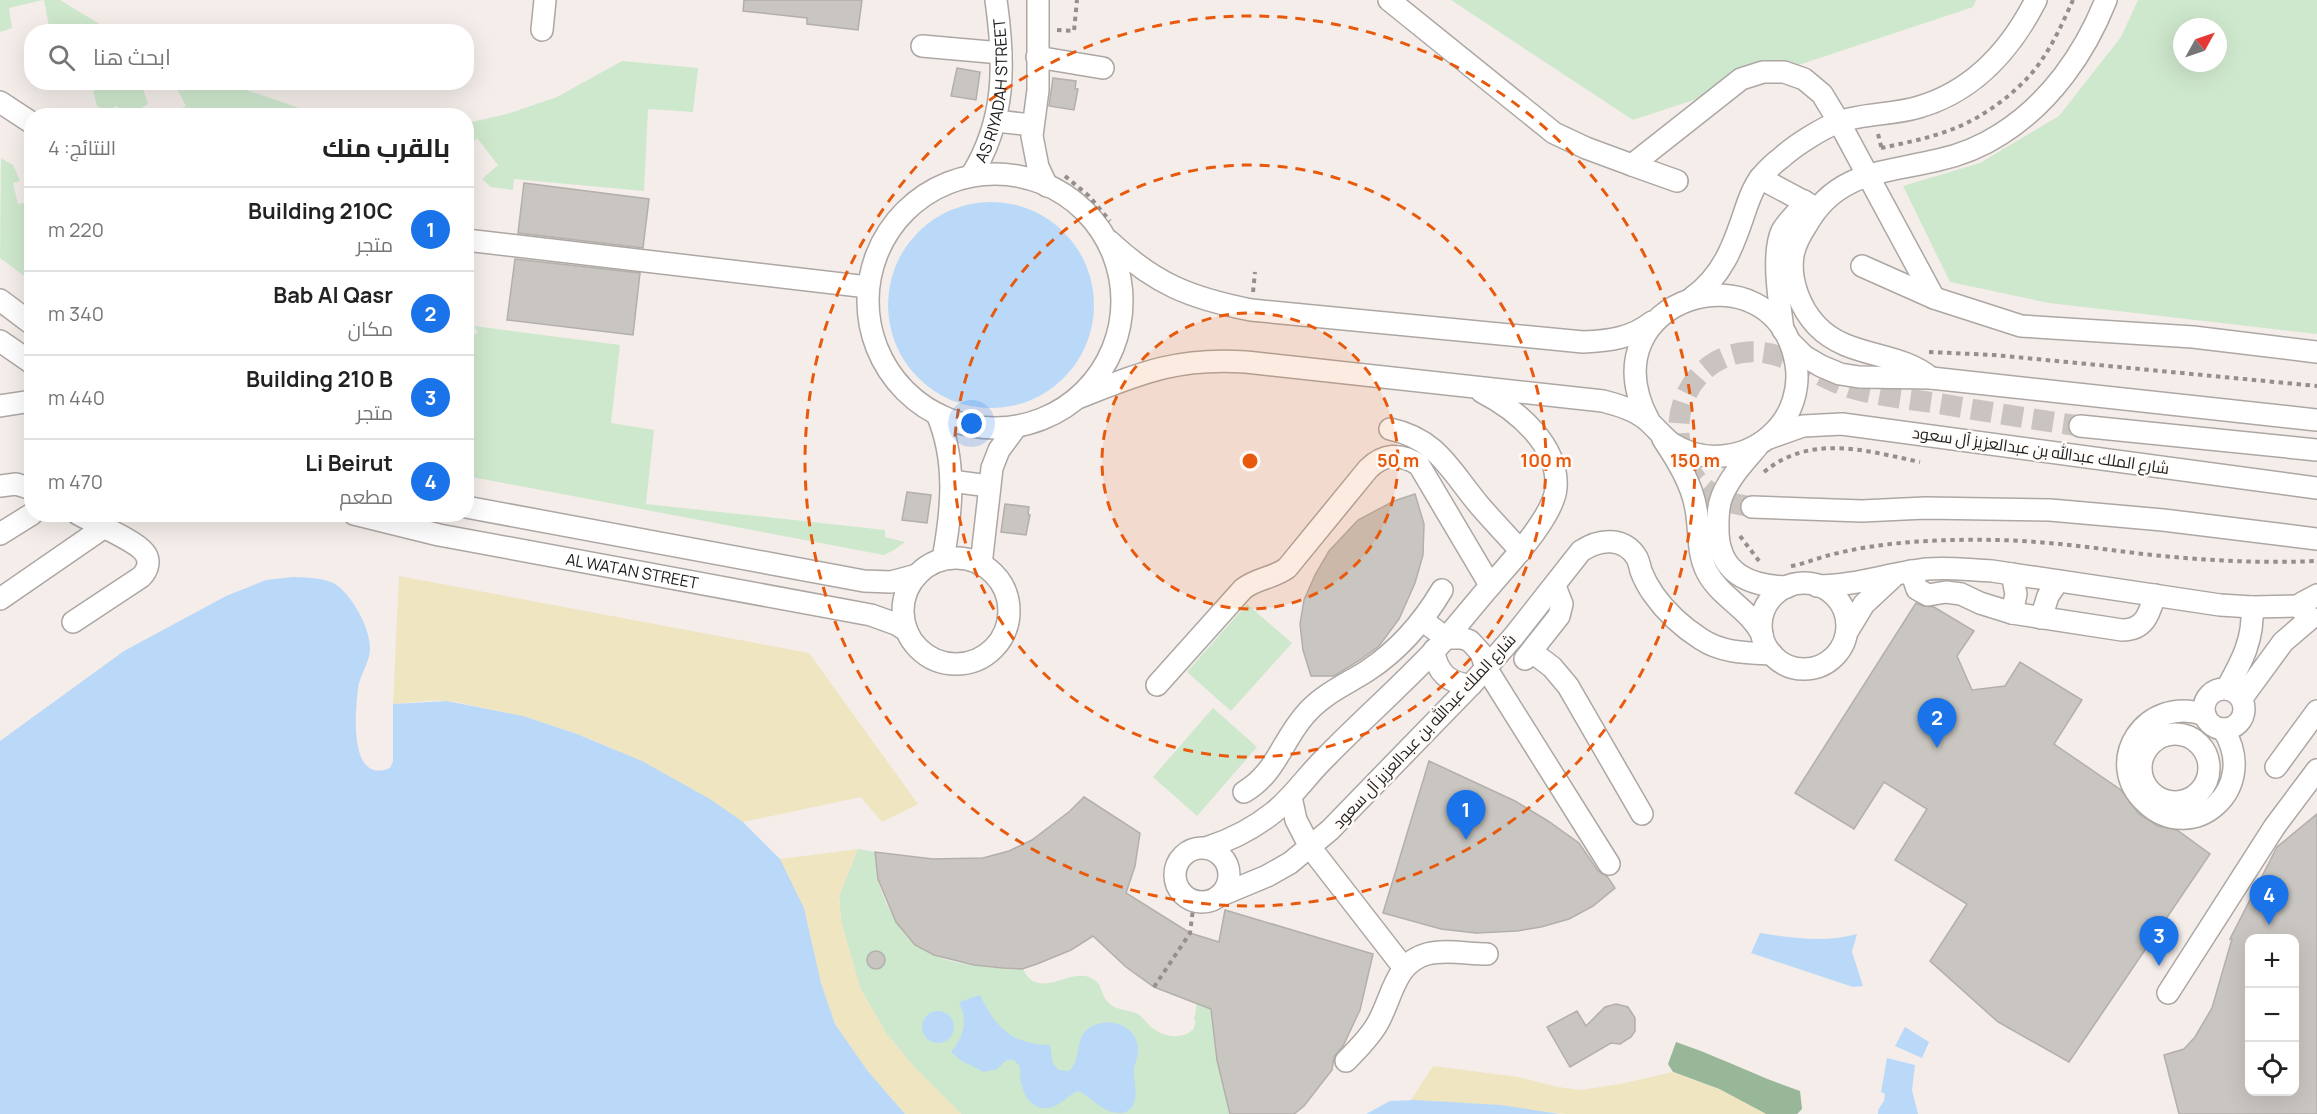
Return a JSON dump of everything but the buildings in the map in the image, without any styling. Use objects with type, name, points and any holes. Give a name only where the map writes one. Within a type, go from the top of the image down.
[{"type":"street","points":[[542,30],[544,0]]},
{"type":"street","name":"AS RIYADAH STREET","points":[[971,176],[987,148],[996,121],[1002,85],[996,0]]},
{"type":"street","points":[[1038,0],[1038,90],[1032,125],[1035,157],[1069,199],[1110,232],[1132,262],[1170,286],[1211,302],[1251,310],[1583,342],[1619,339],[1646,327],[1668,309],[1706,288],[1725,263],[1760,178],[1782,156],[1839,122],[1919,108],[1973,81],[2002,55],[2024,24],[2036,0]]},
{"type":"street","points":[[1389,0],[1554,133],[1586,148],[1677,181]]},
{"type":"street","points":[[1787,587],[1761,584],[1744,578],[1730,568],[1720,553],[1717,519],[1722,498],[1738,469],[1785,419],[1795,394],[1797,368],[1786,336],[1777,272],[1780,238],[1787,224],[1810,204],[1839,188],[1877,172],[1938,161],[1972,151],[2002,134],[2033,109],[2061,80],[2085,45],[2106,0]]},
{"type":"street","points":[[922,46],[1001,53]]},
{"type":"street","points":[[1037,57],[1103,68]]},
{"type":"street","points":[[1632,165],[1741,79],[1763,72],[1784,72],[1804,79],[1822,94],[1839,122],[1877,172],[1934,298]]},
{"type":"street","points":[[0,102],[24,118]]},
{"type":"street","points":[[996,121],[1032,125]]},
{"type":"street","points":[[1051,178],[1010,175],[971,176],[949,183],[928,193],[910,206],[894,223],[882,243],[873,264],[868,287],[868,313],[873,338],[883,361],[897,382],[915,400],[937,414],[962,424],[989,428],[1017,427],[1050,416],[1080,397],[1158,368],[1204,361],[1246,362],[1603,401],[1634,412],[1687,451],[1716,457],[1738,453],[1763,442]]},
{"type":"street","points":[[1760,178],[1810,204]]},
{"type":"street","points":[[1810,204],[1794,252],[1792,266],[1799,298],[1810,318],[1826,334],[1846,346],[1904,361],[1931,378]]},
{"type":"street","points":[[1080,397],[1110,357],[1121,317],[1120,283],[1110,232]]},
{"type":"street","points":[[474,241],[868,287]]},
{"type":"street","points":[[1862,266],[1934,298],[2021,326],[2193,337],[2317,352]]},
{"type":"street","points":[[1693,297],[1707,295],[1736,297],[1762,309],[1813,361],[1840,374],[1859,377],[1931,378],[2317,420]]},
{"type":"street","points":[[0,300],[24,318]]},
{"type":"street","points":[[1658,318],[1640,345],[1636,360],[1636,392],[1690,489],[1696,507],[1702,560],[1707,572],[1722,591],[1750,615],[1772,654],[1787,666],[1807,669],[1817,668],[1834,658],[1868,598],[1904,573]]},
{"type":"street","points":[[0,341],[24,358]]},
{"type":"street","points":[[1206,848],[1214,851],[1227,863],[1229,881],[1226,890],[1212,901],[1194,901],[1180,891],[1176,883],[1177,866],[1181,858],[1188,852],[1233,838],[1260,823],[1297,788],[1440,644],[1521,551],[1547,511],[1556,490],[1554,467],[1544,446],[1522,420],[1496,399],[1474,387]]},
{"type":"street","points":[[0,406],[24,402]]},
{"type":"street","points":[[937,414],[948,445],[951,481],[943,560]]},
{"type":"street","name":"شارع الملك عبدالله بن عبدالعزيز آل سعود","points":[[1763,442],[1803,426],[1842,424],[2317,488]]},
{"type":"street","points":[[2080,426],[2317,450]]},
{"type":"street","points":[[981,565],[989,486],[995,459],[1004,442],[1017,427]]},
{"type":"street","points":[[1390,429],[1413,436],[1435,450],[1481,507],[1521,551]]},
{"type":"street","points":[[1157,685],[1243,589],[1287,568],[1376,461],[1386,457],[1398,455],[1409,458],[1419,465],[1490,585]]},
{"type":"street","points":[[951,481],[989,486]]},
{"type":"street","points":[[0,486],[16,483],[24,486]]},
{"type":"street","points":[[1752,507],[1862,511],[1924,508],[2050,510],[2163,520],[2317,539]]},
{"type":"street","name":"AL WATAN STREET","points":[[474,508],[864,581],[891,582],[917,574]]},
{"type":"street","points":[[0,534],[24,519]]},
{"type":"street","points":[[73,621],[141,577],[148,566],[146,554],[141,549],[92,522]]},
{"type":"street","name":"AL WATAN STREET","points":[[386,522],[439,535],[871,615],[896,624],[907,631]]},
{"type":"street","points":[[0,599],[103,528]]},
{"type":"street","name":"شارع الملك عبدالله بن عبدالعزيز آل سعود","points":[[1220,896],[1267,876],[1310,847],[1330,830],[1472,685],[1555,586],[1581,551],[1595,542],[1611,540],[1626,546],[1637,558],[1642,573],[1662,605],[1700,639],[1733,652],[1772,654]]},
{"type":"street","points":[[943,560],[969,560],[981,565],[998,579],[1008,602],[1005,630],[999,642],[977,660],[950,664],[936,660],[914,643],[907,631],[903,616],[908,587],[917,574],[929,565],[943,560]]},
{"type":"street","points":[[1762,634],[1764,610],[1774,596],[1787,587],[1797,584],[1817,586],[1853,584],[1904,573],[1959,569],[2012,574],[2252,607],[2312,610]]},
{"type":"street","points":[[1904,573],[1922,593],[1934,595],[1954,592],[1991,608],[2012,613],[2131,630],[2145,621],[2155,595]]},
{"type":"street","points":[[2012,574],[2016,594],[2012,613]]},
{"type":"street","points":[[2041,618],[2048,596],[2058,581]]},
{"type":"street","points":[[1555,586],[1561,597],[1561,610],[1529,656],[1552,667],[1565,681],[1642,814]]},
{"type":"street","points":[[1817,586],[1827,590],[1840,603],[1847,622],[1847,632]]},
{"type":"street","points":[[1244,792],[1263,778],[1294,729],[1318,702],[1380,662],[1422,620],[1442,590]]},
{"type":"street","points":[[2234,693],[2253,627],[2252,607]]},
{"type":"street","points":[[2234,693],[2244,706],[2244,715],[2232,728],[2213,723],[2184,710],[2163,713],[2145,725],[2132,742],[2128,764],[2133,785],[2145,802],[2154,809],[2174,817],[2185,818],[2205,812],[2222,799],[2229,790],[2235,770],[2233,748],[2213,723],[2206,699],[2211,693],[2234,693],[2312,610]]},
{"type":"street","points":[[1422,620],[1440,644],[1438,669],[1453,682],[1472,685]]},
{"type":"street","points":[[1440,644],[1462,638],[1470,641],[1481,652],[1486,668],[1609,864]]},
{"type":"street","points":[[2276,767],[2317,711]]},
{"type":"street","points":[[2199,744],[2213,723]]},
{"type":"street","points":[[1276,760],[1297,788],[1296,820],[1310,847],[1404,968]]},
{"type":"street","points":[[2168,993],[2275,826],[2317,770]]},
{"type":"street","points":[[1346,1061],[1376,1026],[1394,983],[1404,968],[1428,954],[1487,954]]},
{"type":"path","points":[[1038,29],[1074,31],[1077,0]]},
{"type":"path","points":[[1873,116],[1877,172]]},
{"type":"path","points":[[1051,178],[1074,183],[1089,196],[1110,232]]},
{"type":"path","points":[[1243,288],[1253,291],[1255,273]]},
{"type":"path","points":[[1921,351],[1994,355],[2317,386]]},
{"type":"path","points":[[1154,987],[1190,933],[1194,901]]},
{"type":"green space","points":[[0,0],[43,0],[9,8],[12,28],[0,32]]},
{"type":"green space","points":[[44,0],[60,0],[99,24],[49,24]]},
{"type":"green space","points":[[1451,0],[1976,0],[1973,7],[1633,120]]},
{"type":"green space","points":[[2138,0],[2317,0],[2317,334],[2049,303],[1950,282],[1903,186],[1980,163],[2059,116],[2121,37]]},
{"type":"green space","points":[[622,61],[698,68],[693,112],[648,109],[644,191],[514,179],[513,190],[491,187],[482,179],[498,165],[477,138],[474,141],[474,121],[507,114],[557,97]]},
{"type":"green space","points":[[143,90],[148,104],[141,108],[118,108],[117,106],[100,108],[97,106],[93,91]]},
{"type":"green space","points":[[178,90],[246,90],[299,108],[182,108],[186,106]]},
{"type":"green space","points":[[1,158],[13,165],[20,181],[13,183],[18,204],[24,203],[24,276],[0,258]]},
{"type":"green space","points":[[474,326],[620,345],[611,423],[654,430],[646,504],[885,530],[885,537],[905,542],[884,555],[474,477],[474,335],[478,332]]},
{"type":"green space","points":[[1247,604],[1292,643],[1231,711],[1187,672]]},
{"type":"green space","points":[[1213,708],[1257,747],[1197,816],[1153,777]]},
{"type":"green space","points":[[858,849],[875,852],[880,887],[893,916],[904,933],[928,953],[968,965],[1023,969],[1030,979],[1038,983],[1078,976],[1088,977],[1097,982],[1104,997],[1111,1005],[1138,1014],[1151,1027],[1166,1035],[1183,1035],[1193,1030],[1197,1004],[1211,1006],[1217,1060],[1230,1114],[961,1114],[914,1067],[886,1033],[860,988],[841,921],[839,896]]},
{"type":"green space","points":[[1676,1042],[1800,1091],[1802,1109],[1797,1114],[1766,1114],[1719,1089],[1673,1072],[1668,1064]]},
{"type":"sand","points":[[399,576],[809,653],[918,804],[882,822],[861,797],[743,822],[652,767],[587,738],[553,726],[453,702],[435,700],[393,704]]},
{"type":"sand","points":[[858,849],[839,896],[841,921],[860,988],[886,1033],[914,1067],[961,1114],[905,1114],[867,1070],[835,1024],[812,948],[780,859]]},
{"type":"sand","points":[[1433,1066],[1518,1077],[1581,1090],[1673,1072],[1719,1089],[1766,1114],[1568,1114],[1411,1100]]},
{"type":"water","points":[[981,202],[1001,202],[1021,206],[1040,214],[1064,232],[1077,248],[1086,265],[1094,295],[1090,335],[1086,345],[1077,362],[1064,378],[1040,396],[1021,404],[1001,408],[981,408],[961,404],[942,396],[926,385],[911,370],[900,354],[892,335],[888,315],[888,295],[892,275],[900,256],[911,240],[926,225],[942,214],[961,206]]},
{"type":"water","points":[[293,577],[322,579],[338,586],[350,599],[365,624],[370,650],[359,684],[356,729],[361,757],[367,766],[377,771],[390,768],[393,761],[393,704],[447,701],[523,716],[577,734],[642,761],[710,799],[743,822],[780,859],[804,908],[821,983],[835,1024],[867,1070],[905,1114],[0,1114],[0,741],[124,651],[226,596],[266,580]]},
{"type":"water","points":[[1760,933],[1821,939],[1857,934],[1852,952],[1863,986],[1853,987],[1751,953]]},
{"type":"water","points":[[980,995],[992,1016],[1007,1032],[1026,1042],[1050,1045],[1053,1064],[1059,1070],[1069,1071],[1073,1066],[1081,1037],[1089,1028],[1096,1024],[1112,1023],[1127,1028],[1136,1040],[1138,1049],[1134,1071],[1135,1096],[1132,1107],[1128,1111],[1114,1113],[1078,1091],[1053,1107],[1044,1108],[1037,1106],[1026,1097],[1021,1082],[1020,1067],[1014,1060],[1007,1060],[997,1069],[984,1072],[960,1060],[951,1052],[962,1034],[964,1022],[959,1002]]},
{"type":"water","points":[[938,1011],[949,1016],[954,1027],[949,1038],[938,1043],[927,1038],[922,1027],[927,1016]]},
{"type":"water","points":[[1905,1027],[1929,1042],[1922,1058],[1895,1046]]},
{"type":"water","points":[[1887,1058],[1915,1065],[1912,1090],[1918,1114],[1878,1114],[1884,1101],[1885,1094],[1881,1092]]},
{"type":"water","points":[[1415,1100],[1501,1105],[1560,1114],[1366,1114],[1390,1101]]},
{"type":"tunnel","points":[[1752,507],[1721,499],[1697,480],[1685,460],[1679,436],[1680,413],[1688,391],[1702,372],[1722,358],[1748,352],[1762,352],[1789,360],[1854,389],[2080,426]]},
{"type":"place","name":"Bab Al Qasr","points":[[1937,748]]},
{"type":"place","name":"Building 210C","points":[[1466,840]]},
{"type":"place","name":"Li Beirut","points":[[2269,925]]},
{"type":"place","name":"Building 210 B","points":[[2159,966]]}]
